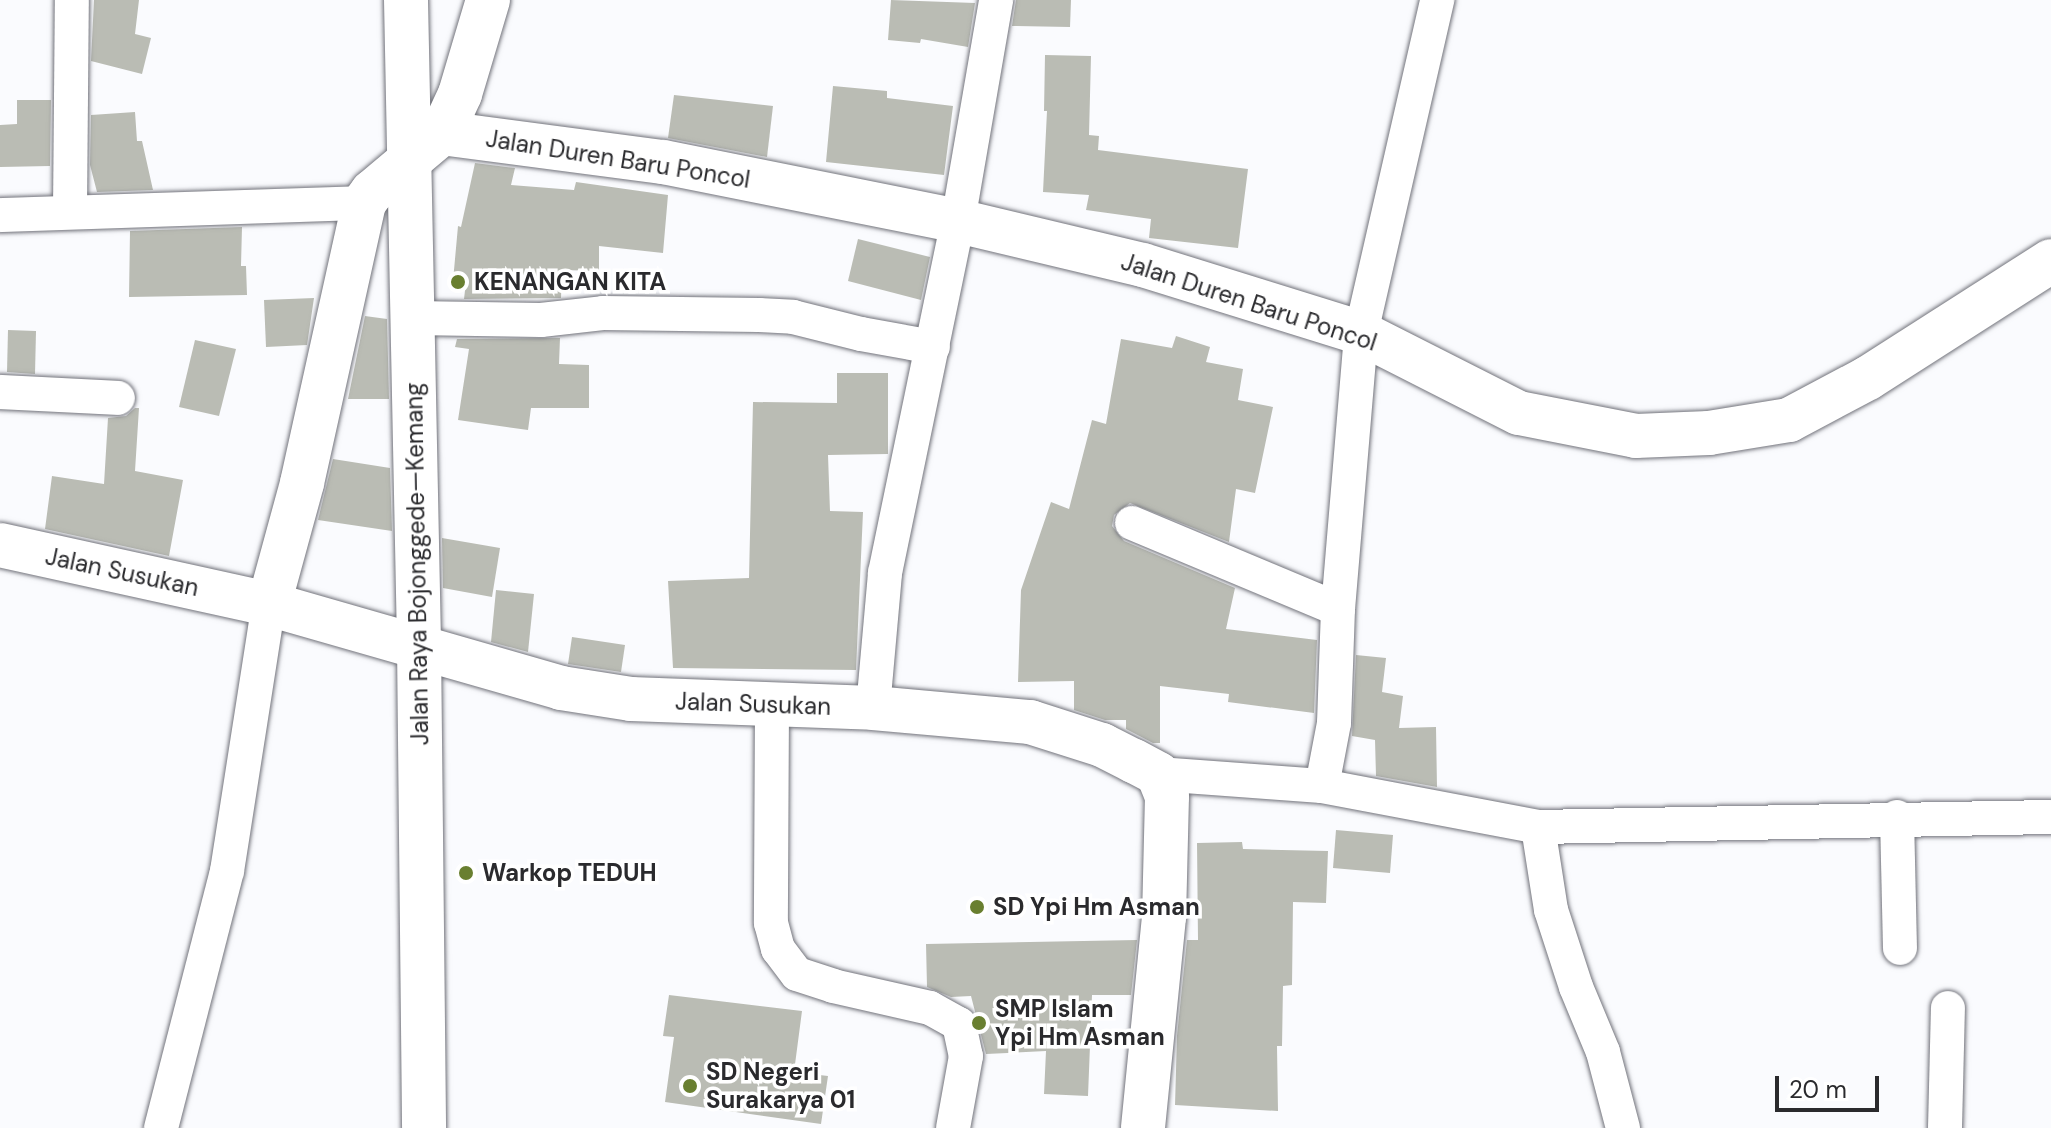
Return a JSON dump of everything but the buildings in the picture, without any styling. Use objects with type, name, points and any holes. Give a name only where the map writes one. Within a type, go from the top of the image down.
[{"type":"main road","name":"Jalan Raya Bojonggede—Kemang","points":[[406,0],[419,644],[424,1128]]},
{"type":"main road","points":[[269,604],[302,483],[364,203],[372,192],[442,133],[460,94],[488,0]]},
{"type":"main road","name":"Jalan Duren Baru Poncol","points":[[442,133],[663,162],[958,221],[1143,265],[1361,333],[1519,413],[1636,436],[1709,433],[1789,420],[1868,378],[2051,261]]},
{"type":"main road","name":"Jalan Susukan","points":[[0,545],[269,604],[419,644],[561,688],[631,699],[873,708],[1030,722],[1102,745],[1158,774]]},
{"type":"main road","points":[[1143,1128],[1164,917],[1167,796],[1158,774]]},
{"type":"street","points":[[70,211],[72,0]]},
{"type":"street","points":[[873,708],[885,573],[958,221],[996,0]]},
{"type":"street","points":[[1322,786],[1334,723],[1338,609],[1361,333],[1437,0]]},
{"type":"street","points":[[0,215],[364,203]]},
{"type":"street","points":[[413,318],[541,320],[603,313],[759,315],[793,317],[933,347]]},
{"type":"street","points":[[0,392],[118,398]]},
{"type":"street","points":[[1132,523],[1338,609]]},
{"type":"street","points":[[161,1128],[227,871],[269,604]]},
{"type":"street","points":[[772,706],[771,923],[778,949],[797,974],[930,1008],[959,1024],[966,1056],[953,1128]]},
{"type":"street","points":[[1158,774],[1322,786],[1538,827],[1897,817],[2051,817]]},
{"type":"street","points":[[1897,817],[1900,948]]},
{"type":"street","points":[[1538,827],[1551,910],[1576,987],[1603,1052],[1623,1128]]},
{"type":"street","points":[[1945,1128],[1948,1008]]},
{"type":"place","name":"KENANGAN KITA","points":[[458,282]]},
{"type":"place","name":"Warkop TEDUH","points":[[466,873]]},
{"type":"place","name":"SD Ypi Hm Asman","points":[[977,907]]},
{"type":"place","name":"SMP Islam Ypi Hm Asman","points":[[979,1023]]},
{"type":"place","name":"SD Negeri Surakarya 01","points":[[690,1086]]}]
